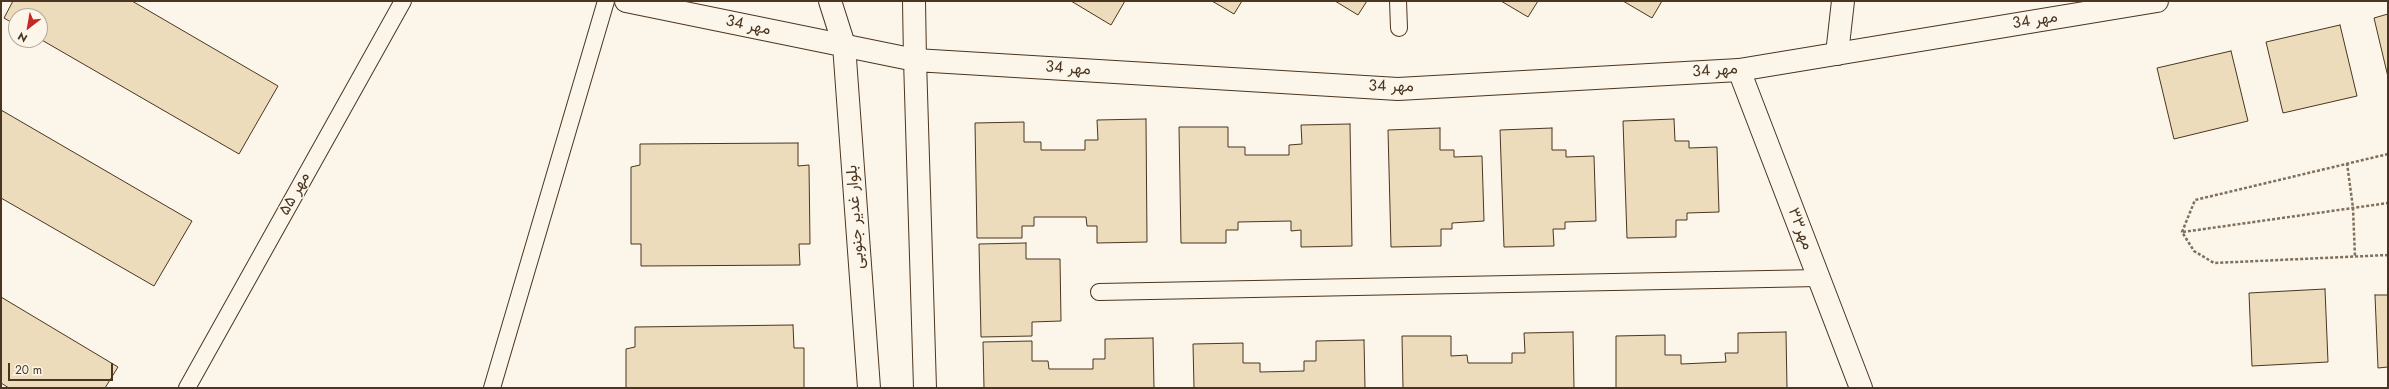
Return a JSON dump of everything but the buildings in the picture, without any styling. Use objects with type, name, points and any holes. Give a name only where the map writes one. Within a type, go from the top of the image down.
[{"type":"street","name":"مهر 34","points":[[626,1],[915,60],[1398,89],[1740,70],[2157,1]]},
{"type":"street","name":"بلوار غدیر جنوبی","points":[[830,1],[844,45],[869,388]]},
{"type":"street","points":[[914,1],[925,388]]},
{"type":"street","points":[[1837,54],[1843,1]]},
{"type":"street","name":"مهر۳۳","points":[[1740,70],[1861,388]]},
{"type":"lane","name":"مهر ۵۵","points":[[188,388],[403,1]]},
{"type":"lane","points":[[492,388],[606,1]]},
{"type":"lane","points":[[1398,1],[1399,28]]},
{"type":"lane","points":[[1099,292],[1819,278]]},
{"type":"path","points":[[2182,232],[2195,200],[2388,154]]},
{"type":"path","points":[[2347,163],[2353,208],[2355,257]]},
{"type":"path","points":[[2182,232],[2388,203]]},
{"type":"path","points":[[2182,232],[2194,251],[2214,263],[2388,255]]}]
